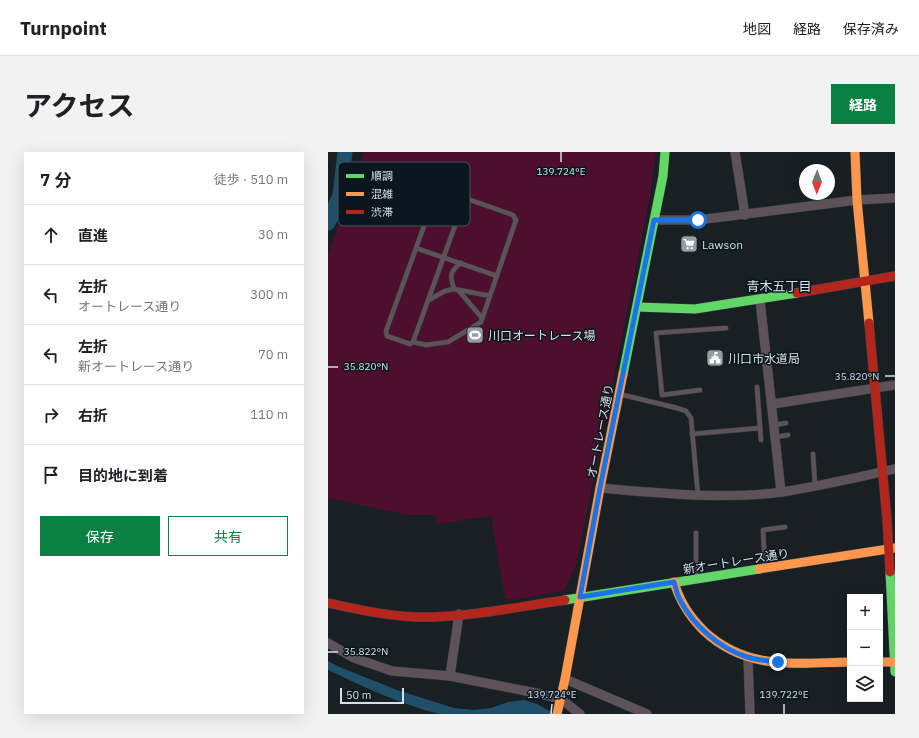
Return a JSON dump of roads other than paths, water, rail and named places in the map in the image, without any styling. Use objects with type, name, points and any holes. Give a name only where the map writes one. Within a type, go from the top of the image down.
[{"type":"street","name":"オートレース通り","points":[[557,714],[565,680],[600,488],[663,176],[666,152]]},
{"type":"street","points":[[735,152],[745,215]]},
{"type":"street","points":[[855,152],[857,200],[892,549],[895,672]]},
{"type":"street","points":[[654,220],[698,220],[857,200],[895,198]]},
{"type":"street","points":[[637,307],[695,309],[760,300],[895,276]]},
{"type":"street","points":[[760,300],[775,425],[781,492]]},
{"type":"street","points":[[772,404],[895,385]]},
{"type":"street","points":[[600,488],[698,495],[781,492],[895,469]]},
{"type":"street","name":"新オートレース通り","points":[[328,603],[377,613],[416,617],[459,614],[507,609],[892,549]]},
{"type":"street","points":[[674,582],[679,599],[691,616],[704,631],[728,649],[748,658],[778,662],[847,662]]},
{"type":"street","points":[[450,676],[459,614]]},
{"type":"street","points":[[328,644],[354,658],[392,672],[450,676],[561,699],[580,714]]},
{"type":"street","points":[[748,658],[750,714]]},
{"type":"street","points":[[883,662],[895,662]]},
{"type":"street","points":[[565,680],[647,714]]},
{"type":"lane","points":[[424,226],[386,331],[388,336],[410,344],[413,342],[426,345],[448,342],[481,322],[516,220],[513,215],[470,200]]},
{"type":"lane","points":[[413,342],[455,226]]},
{"type":"lane","points":[[416,248],[497,276]]},
{"type":"lane","points":[[460,263],[451,274],[451,280],[456,290],[482,318]]},
{"type":"lane","points":[[429,300],[445,291],[456,290],[490,295]]},
{"type":"lane","points":[[659,404],[662,395],[656,333],[726,328]]},
{"type":"lane","points":[[757,387],[761,440]]},
{"type":"lane","points":[[662,395],[700,390]]},
{"type":"lane","points":[[619,394],[686,411],[690,418],[698,495]]},
{"type":"lane","points":[[775,425],[786,423]]},
{"type":"lane","points":[[692,434],[760,428]]},
{"type":"lane","points":[[776,437],[788,435]]},
{"type":"lane","points":[[813,454],[815,485]]},
{"type":"lane","points":[[765,568],[762,530],[785,527]]},
{"type":"lane","points":[[696,533],[696,579]]},
{"type":"water","points":[[328,661],[397,690],[454,708],[474,710],[491,708],[508,702],[524,700],[537,704],[555,714],[439,714],[396,700],[328,670]]},
{"type":"waterway","points":[[344,162],[345,152]]},
{"type":"waterway","points":[[328,223],[338,200]]},
{"type":"place","name":"Lawson","points":[[689,244]]},
{"type":"place","name":"川口オートレース場","points":[[475,335]]},
{"type":"place","name":"川口市水道局","points":[[715,358]]},
{"type":"district","name":"青木五丁目","points":[[779,286]]}]
